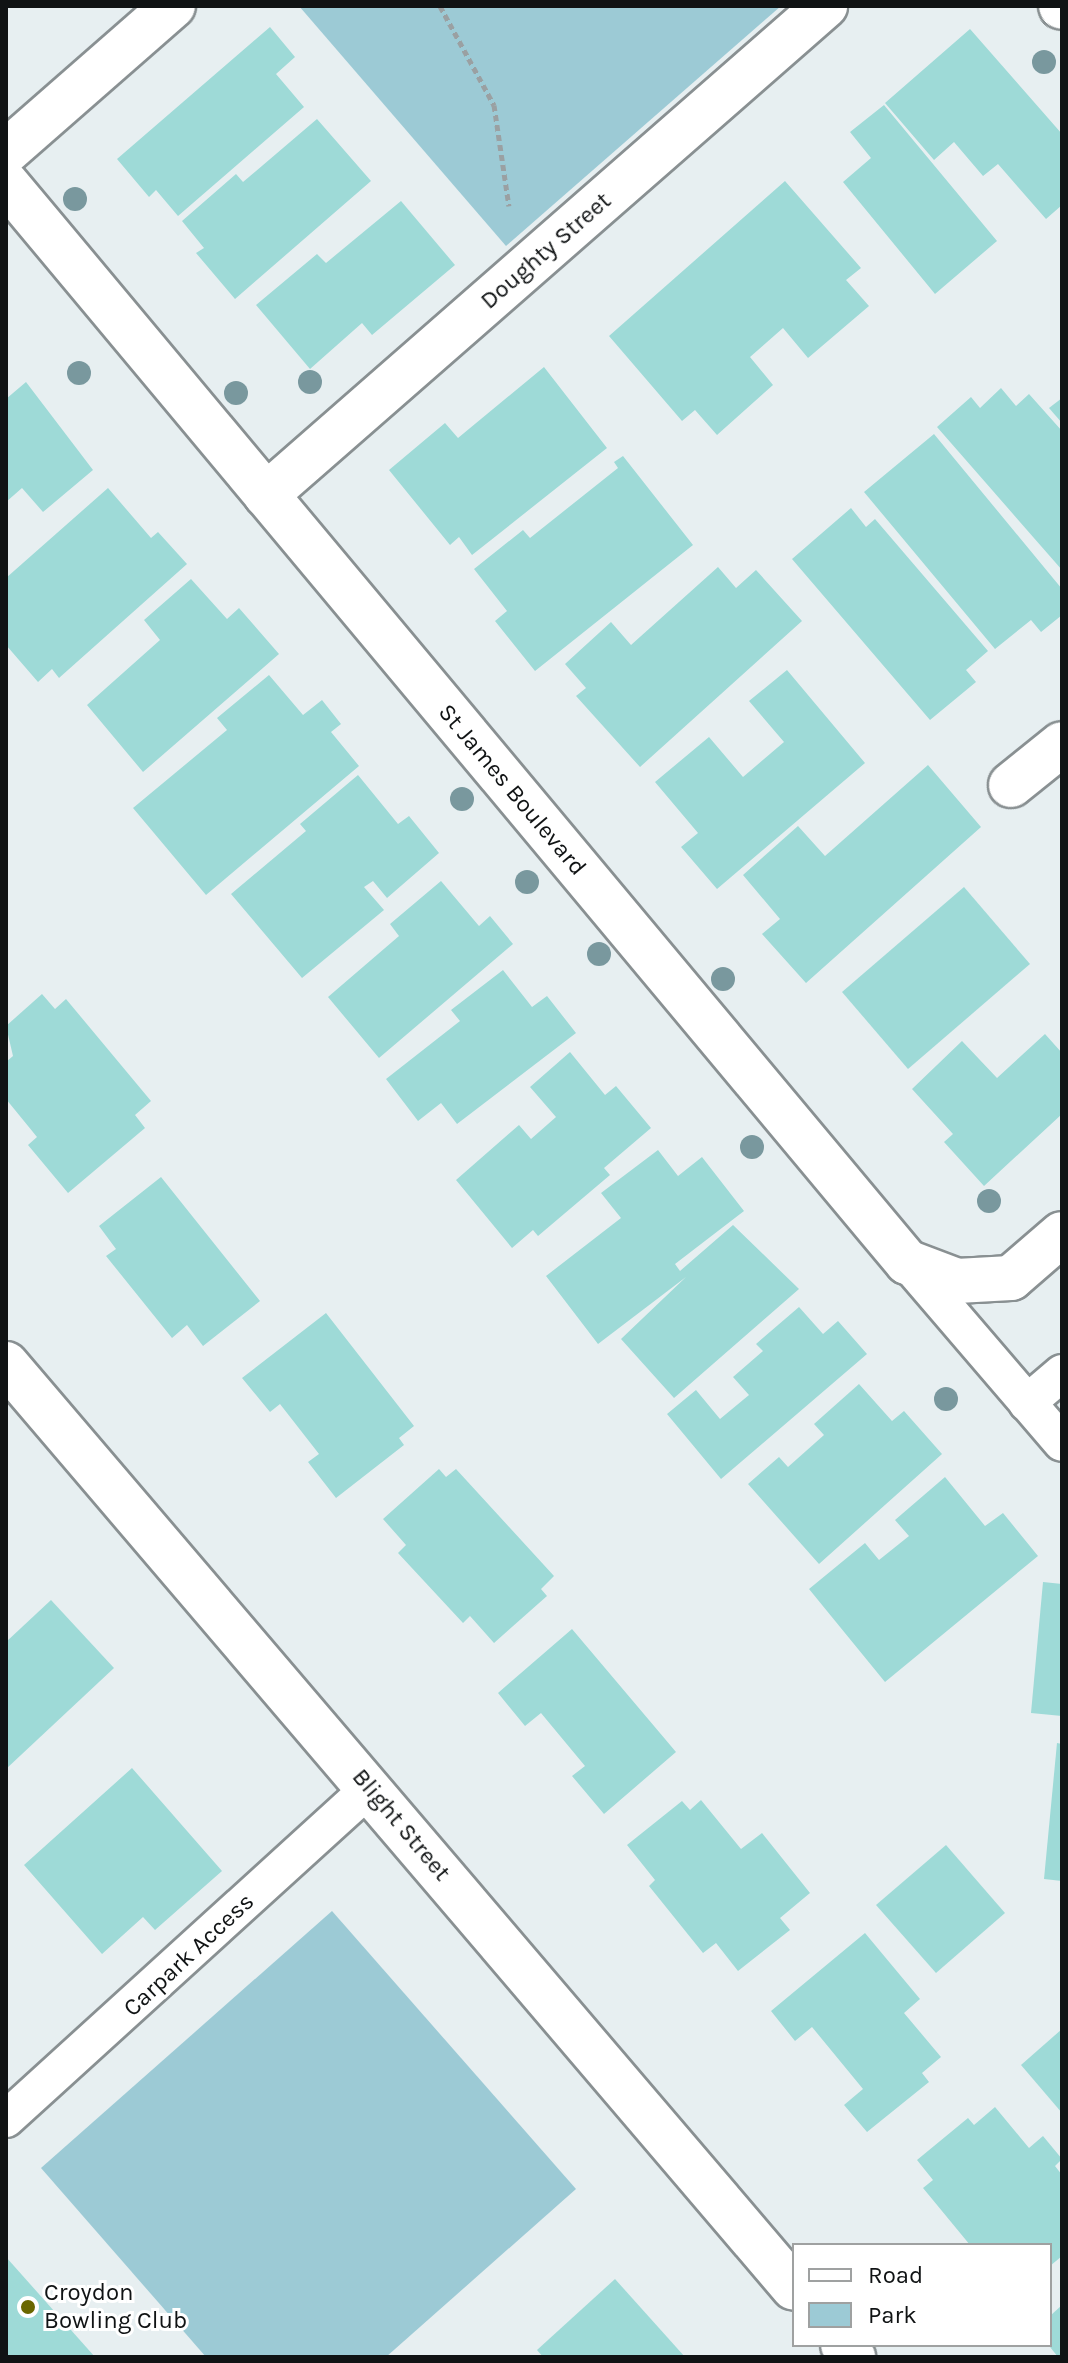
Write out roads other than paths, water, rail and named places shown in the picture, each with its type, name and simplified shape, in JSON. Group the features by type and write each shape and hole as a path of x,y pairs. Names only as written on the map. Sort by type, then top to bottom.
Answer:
{"street":[{"path":"6,152 173,6"},
{"name":"Doughty Street","path":"266,495 825,6"},
{"name":"St James Boulevard","path":"6,183 907,1262 957,1281 1011,1278 1062,1234"},
{"path":"1011,785 1062,744"},
{"name":"Blight Street","path":"6,1364 792,2286"}],"lane":[{"path":"907,1262 1062,1443"},
{"path":"1027,1403 1062,1373"},
{"name":"Carpark Access","path":"6,2119 370,1788"}],"place":[{"name":"Croydon Bowling Club","path":"28,2307"}]}
